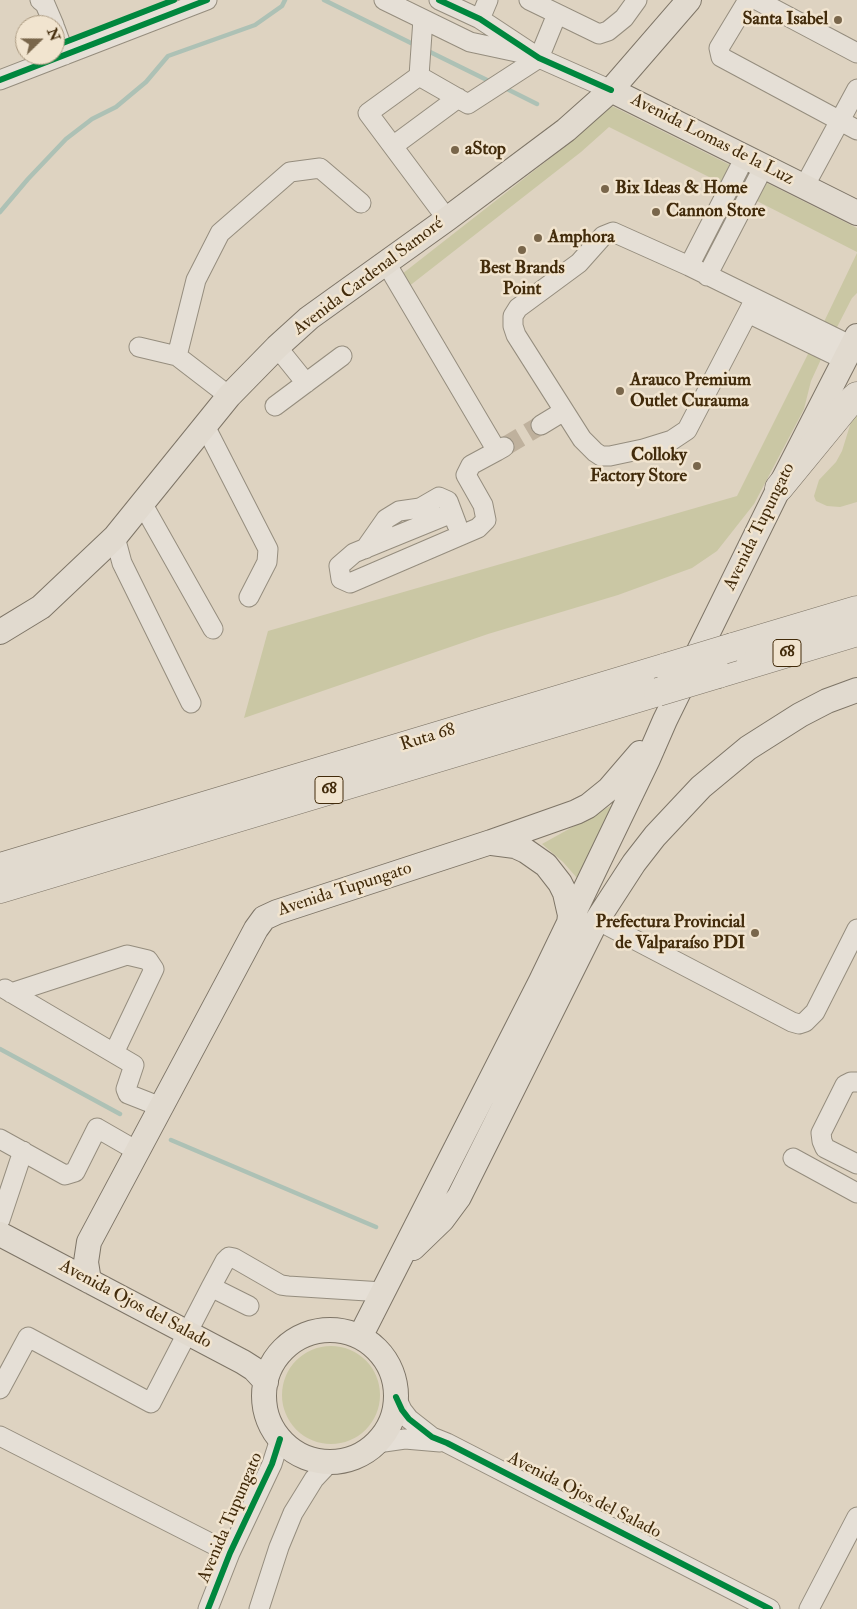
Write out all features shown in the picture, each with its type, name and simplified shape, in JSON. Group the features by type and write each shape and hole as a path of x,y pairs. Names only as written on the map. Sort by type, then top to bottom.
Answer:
{"highway":[{"path":"779,488 847,405 857,396"},
{"name":"Ruta 68","path":"0,889 663,679 732,647 857,610"},
{"name":"Ruta 68","path":"0,867 663,679 718,674 857,632"}],"main road":[{"name":"Avenida Cardenal Samoré","path":"0,632 41,607 115,537 204,426 277,347 309,318 447,219 566,130 611,90 689,0"},
{"name":"Avenida Lomas de la Luz","path":"611,90 857,213"},
{"name":"Avenida Tupungato","path":"360,1337 541,981 665,720 779,488 851,347"},
{"name":"Avenida Tupungato","path":"394,1270 414,1246 442,1220 459,1197 545,1028 597,920 634,863 666,824 701,787 730,762 774,731 827,701 857,690"},
{"name":"Avenida Tupungato","path":"89,1281 86,1262 89,1242 256,929 264,918 576,812 599,798 629,768 665,720"},
{"path":"491,842 509,845 526,851 546,865 565,893 570,915 569,924"},
{"name":"Avenida Ojos del Salado","path":"0,1234 254,1369 266,1382"},
{"name":"Avenida Ojos del Salado","path":"336,1330 360,1337 370,1344 386,1362 395,1385 396,1397 391,1422 377,1443 356,1457 330,1462 316,1461 302,1456 290,1449 280,1439 266,1412 266,1382 275,1360 287,1347 313,1332 336,1330"}],"street":[{"path":"40,0 45,4 50,15"},
{"path":"65,55 208,0"},
{"name":"Avenida Lomas de la Luz","path":"384,0 423,28 470,42 539,58"},
{"name":"Avenida Lomas de la Luz","path":"442,0 480,19 539,58 611,90"},
{"path":"480,19 488,0"},
{"path":"529,0 599,34 608,31 624,18 637,0"},
{"path":"748,0 719,48 721,56 857,130"},
{"path":"757,0 857,53"},
{"path":"393,146 463,101 485,94 539,58 557,14"},
{"path":"423,28 419,69 368,113 447,219"},
{"path":"0,80 39,65"},
{"path":"419,69 463,101"},
{"path":"804,186 857,89"},
{"path":"688,266 754,162"},
{"path":"707,276 754,162"},
{"path":"177,356 196,280 220,233 290,172 320,168 362,203"},
{"path":"752,306 692,424 687,430 672,440 621,454 601,456 582,438 516,335 513,326 513,316 518,308 579,263 604,236 613,232 707,276 752,306 851,347"},
{"path":"386,263 501,449 471,465 466,475 483,505 486,520 478,528 350,583 341,579 339,566 354,553 452,513 461,535"},
{"path":"139,347 177,356 230,396"},
{"path":"277,347 306,383"},
{"path":"275,406 342,356"},
{"path":"541,425 564,411"},
{"path":"204,426 268,549 267,562 249,597"},
{"path":"142,503 214,629"},
{"path":"115,537 122,563 190,703"},
{"path":"597,920 799,1024 805,1022 815,1012 857,930"},
{"path":"5,990 127,955 148,960 154,969 114,1053"},
{"path":"5,990 134,1065 126,1089 128,1094 161,1107"},
{"path":"857,1082 851,1082 845,1086 821,1133 825,1148 857,1164"},
{"path":"0,1138 65,1175 75,1172 97,1128 137,1151"},
{"path":"0,1220 23,1151"},
{"path":"793,1158 857,1193"},
{"path":"0,1390 28,1337 151,1403 211,1287 229,1257 281,1285 383,1292"},
{"path":"211,1287 249,1306"},
{"name":"Avenida Ojos del Salado","path":"396,1397 409,1419 432,1437 770,1609"},
{"path":"0,1436 230,1553"},
{"name":"Avenida Tupungato","path":"208,1609 230,1553 272,1464 280,1439"},
{"name":"Avenida Ojos del Salado","path":"377,1443 406,1439 446,1443"},
{"path":"260,1609 279,1547 293,1512 314,1479 330,1462"},
{"path":"809,1609 857,1516"}],"shaded area":[{"path":"609,106 730,165 723,184 609,127 581,152 408,287 402,274 572,141"},
{"path":"765,182 857,228 857,252 755,200"},
{"path":"857,253 857,293 852,298 835,331 822,326"},
{"path":"811,348 823,355 811,381 804,409 754,504 717,551 692,568 618,595 488,634 244,718 268,631 737,496"},
{"path":"857,412 857,502 840,507 827,506 816,501 814,496 819,480 836,462 842,451 851,422"},
{"path":"614,804 577,878 563,862 542,844"},
{"path":"331,1346 350,1350 365,1361 376,1376 380,1395 376,1414 365,1429 350,1440 331,1444 312,1440 297,1429 286,1414 282,1395 286,1376 297,1361 312,1350"}],"waterway":[{"path":"0,212 66,139 92,119 116,107 146,82 168,56 255,25 282,6 285,0"},
{"path":"324,0 417,46"},
{"path":"426,50 491,82"},
{"path":"503,87 537,104"},
{"path":"0,1049 120,1114"},
{"path":"171,1140 376,1227"}],"tunnel":[{"path":"504,447 541,425"}],"cycle path":[{"path":"65,42 174,0"},
{"path":"0,80 207,0"},
{"path":"439,0 480,19 539,58 611,90"},
{"path":"396,1397 409,1419 432,1437 770,1609"},
{"path":"208,1609 230,1553 272,1464 280,1439"}],"place":[{"name":"Santa Isabel","path":"838,20"},
{"name":"aStop","path":"455,150"},
{"name":"Bix Ideas & Home","path":"605,189"},
{"name":"Cannon Store","path":"656,212"},
{"name":"Amphora","path":"538,238"},
{"name":"Best Brands Point","path":"522,250"},
{"name":"Arauco Premium Outlet Curauma","path":"620,391"},
{"name":"Colloky Factory Store","path":"697,466"},
{"name":"Prefectura Provincial de Valparaíso PDI","path":"755,933"}]}
